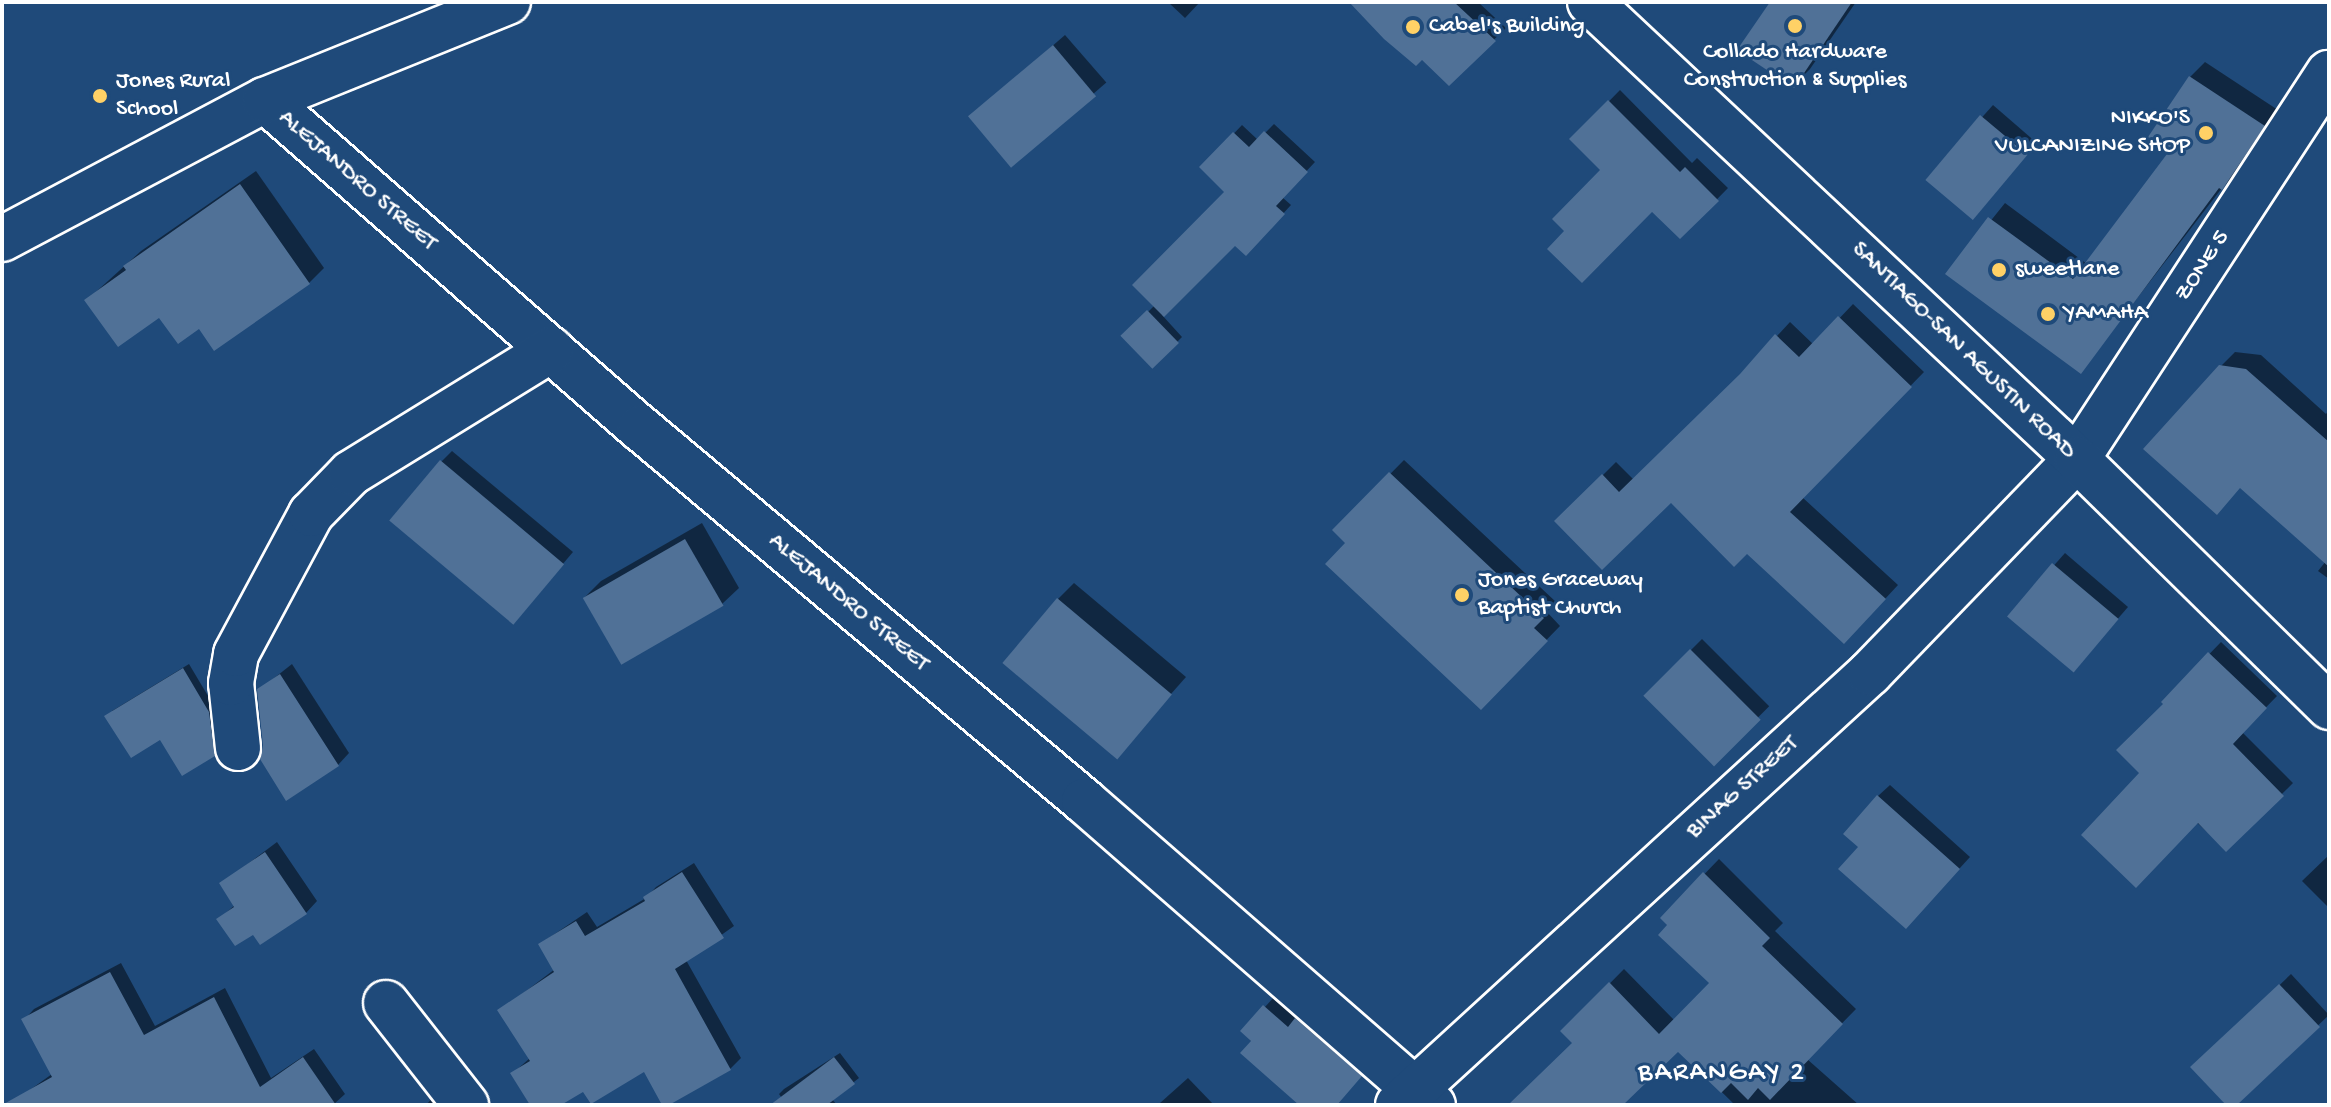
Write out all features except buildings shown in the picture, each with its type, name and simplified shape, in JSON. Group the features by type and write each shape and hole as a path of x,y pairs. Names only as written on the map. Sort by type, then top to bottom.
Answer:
{"street":[{"path":"2,239 265,100 508,2"},
{"name":"SANTIAGO-SAN AGUSTIN ROAD","path":"1590,2 2077,459 2329,707"},
{"name":"ZONE 5","path":"2077,459 2329,73"},
{"name":"ALEJANDRO STREET","path":"265,100 551,350 1084,801 1415,1099"},
{"path":"238,748 231,683 236,654 311,514 351,473 551,350"},
{"name":"BINAG STREET","path":"1415,1099 1870,673 2077,459"},
{"path":"386,1003 466,1105"}],"place":[{"name":"Collado Hardware Construction & Supplies","path":"1795,26"},
{"name":"Cabel's Building","path":"1413,27"},
{"name":"Jones Rural School","path":"100,96"},
{"name":"NIKKO'S VULCANIZING SHOP","path":"2206,133"},
{"name":"sweetlane","path":"1999,270"},
{"name":"YAMAHA","path":"2048,314"},
{"name":"Jones Graceway Baptist Church","path":"1462,595"}],"district":[{"name":"BARANGAY 2","path":"1722,1074"}]}
